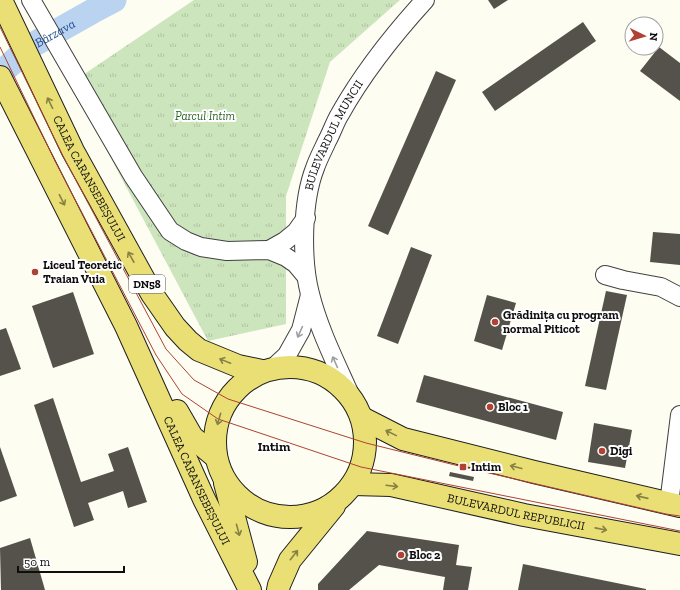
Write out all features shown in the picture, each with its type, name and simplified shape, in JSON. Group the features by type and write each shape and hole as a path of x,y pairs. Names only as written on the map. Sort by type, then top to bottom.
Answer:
{"main road":[{"name":"CALEA CARANSEBEȘULUI","path":"1,0 73,151 152,294 175,327 199,350 238,366 268,369"},
{"name":"CALEA CARANSEBEȘULUI","path":"0,77 126,326 204,499 250,590"},
{"name":"CALEA CARANSEBEȘULUI","path":"126,326 192,436 220,468 254,590"},
{"name":"DN58","path":"268,369 295,366 317,370 336,381 352,397 358,407 362,418 366,443 365,455 361,467 346,492 290,560 278,590"},
{"path":"268,369 249,378 238,387 228,398 218,419 214,438 220,468 237,496 256,509 277,516 299,517 320,511 346,492"},
{"path":"362,418 403,439 674,505"},
{"path":"204,499 220,468"},
{"name":"BULEVARDUL REPUBLICII","path":"346,492 392,485 524,515 680,544"}],"street":[{"name":"BULEVARDUL MUNCII","path":"352,397 322,333 306,276 304,248 308,192 314,168 340,114 364,76 400,27 425,0"},
{"path":"35,6 133,176 170,231 186,241 201,247 227,251 269,250 286,256 296,264 306,276"},
{"path":"269,250 285,241 296,232 306,218"},
{"path":"605,275 661,287 680,297"},
{"name":"BULEVARDUL MUNCII","path":"268,369 287,355 301,330 310,294"},
{"path":"674,505 680,415"}],"green space":[{"name":"Parcul Intim","path":"194,0 400,0 330,62 286,196 286,324 208,341 71,83"}],"building":[{"path":"488,0 508,0 494,9"},
{"path":"583,22 596,41 495,111 482,92"},
{"path":"664,51 680,63 680,101 640,71 652,56 664,56"},
{"path":"436,71 456,80 388,235 368,226"},
{"path":"653,232 680,234 680,265 650,262"},
{"path":"411,247 432,255 398,344 377,336"},
{"path":"606,291 627,295 606,390 585,386"},
{"path":"73,292 94,354 53,368 32,306"},
{"name":"Grădinița cu program normal Piticot","path":"487,295 516,303 502,350 474,341"},
{"path":"6,328 21,369 0,376 0,330"},
{"name":"Bloc 1","path":"424,375 563,412 556,440 416,402"},
{"path":"53,398 81,482 114,471 108,454 128,447 147,502 128,508 123,491 88,503 94,520 74,527 34,405"},
{"path":"594,423 632,430 625,468 588,462"},
{"path":"0,447 17,496 0,502"},
{"path":"450,472 474,477 473,481 449,476"},
{"name":"Bloc 2","path":"367,531 459,545 456,565 472,567 468,590 443,590 445,577 379,565 349,590 318,590 318,584"},
{"path":"30,538 45,590 1,590 0,548"},
{"path":"523,564 646,589 646,590 518,590"}],"waterway":[{"name":"Bârzava","path":"0,74 29,47 114,0"}],"tram line":[{"path":"0,27 63,156 166,349 194,380 228,399 366,443 463,467 680,516"},
{"path":"0,47 55,161 156,355 182,394 218,419 361,467 680,531"}],"place":[{"name":"Liceul Teoretic Traian Vuia","path":"35,272"},
{"name":"Grădinița cu program normal Piticot","path":"495,322"},
{"name":"Bloc 1","path":"490,407"},
{"name":"Digi","path":"602,451"},
{"name":"Intim","path":"463,467"},
{"name":"Bloc 2","path":"401,555"}],"district":[{"name":"Intim","path":"274,446"}]}
